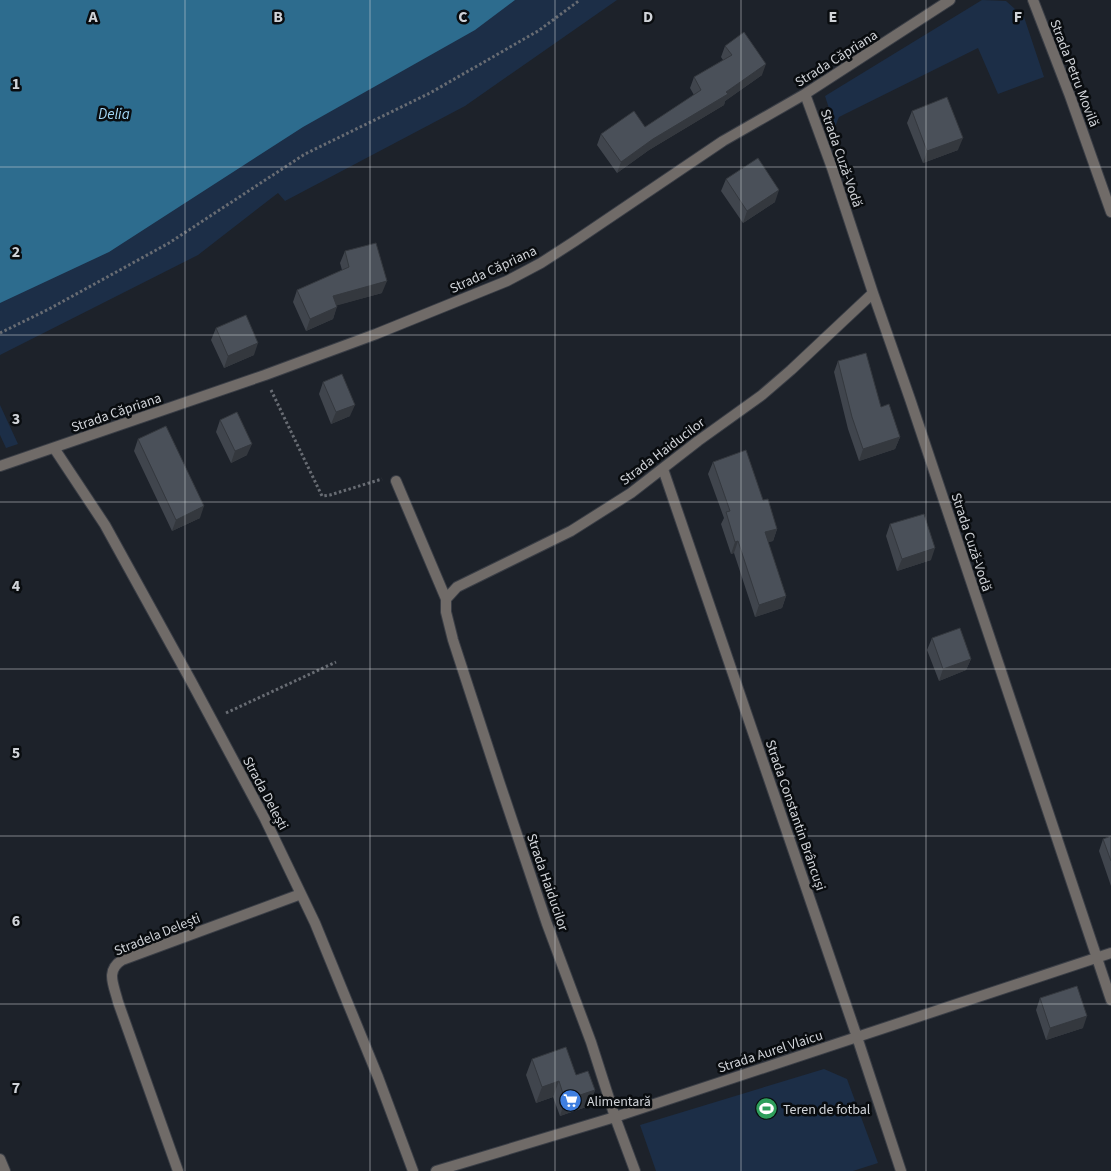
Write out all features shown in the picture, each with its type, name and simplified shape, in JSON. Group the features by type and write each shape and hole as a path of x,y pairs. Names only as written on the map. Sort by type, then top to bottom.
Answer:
{"street":[{"name":"Strada Căpriana","path":"0,466 265,375 376,334 507,281 541,263 575,241 722,141 804,94 950,0"},
{"name":"Strada Petru Movilă","path":"1033,0 1070,96 1111,212"},
{"name":"Strada Cuză-Vodă","path":"804,94 832,168 1111,1000"},
{"name":"Strada Haiducilor","path":"446,599 457,587 571,531 631,492 762,395 873,293"},
{"name":"Strada Delești","path":"54,448 104,525 265,819 327,953 414,1171"},
{"name":"Strada Constantin Brâncuşi","path":"663,469 901,1171"},
{"name":"Strada Haiducilor","path":"396,481 446,599 446,612 454,640 499,781 547,924 591,1042 635,1171"},
{"name":"Stradela Delești","path":"178,1171 118,1002 112,976 114,965 122,960 301,894"},
{"name":"Strada Aurel Vlaicu","path":"436,1171 615,1117 1111,953"},
{"path":"0,1159 5,1171"}],"path":[{"path":"0,332 49,309 169,243 305,154 430,93 530,36 580,0"},
{"path":"265,375 322,496 383,478 390,477 396,481"},
{"path":"212,720 336,662"}],"shaded area":[{"path":"450,0 617,0 465,106 285,201 278,193 198,255 0,355 0,257"},
{"path":"982,0 1006,1 1024,17 1044,77 998,94 978,48 839,117 835,127 825,96"},
{"path":"0,405 18,444 6,448 0,435"},
{"path":"824,1069 847,1079 878,1163 853,1171 656,1171 640,1125"}],"water":[{"name":"Delia","path":"0,0 515,0 475,30 303,127 109,252 0,303"}],"building":[{"path":"744,32 766,64 726,92 728,94 653,139 621,162 601,134 634,111 645,127 701,90 694,77 732,55 725,46"},
{"path":"947,97 963,138 927,151 912,111"},
{"path":"758,158 779,190 747,211 726,179"},
{"path":"376,243 387,281 333,296 337,307 310,319 297,290 349,267 345,251"},
{"path":"246,315 258,343 228,356 216,328"},
{"path":"866,353 881,407 889,404 900,437 863,449 852,417 838,361"},
{"path":"342,374 355,405 336,412 323,382"},
{"path":"237,412 252,444 235,451 220,420"},
{"path":"166,426 204,506 176,520 138,439"},
{"path":"746,450 763,500 768,499 777,529 765,532 786,596 759,605 738,541 735,542 726,512 730,511 713,462"},
{"path":"924,514 935,548 902,559 890,524"},
{"path":"960,628 971,659 943,669 932,638"},
{"path":"1111,836 1111,861 1103,839"},
{"path":"1077,986 1087,1016 1050,1028 1040,998"},
{"path":"566,1047 576,1075 588,1071 595,1090 565,1100 559,1081 542,1087 532,1059"}],"place":[{"name":"Alimentară","path":"571,1101"},
{"name":"Teren de fotbal","path":"767,1109"}]}
